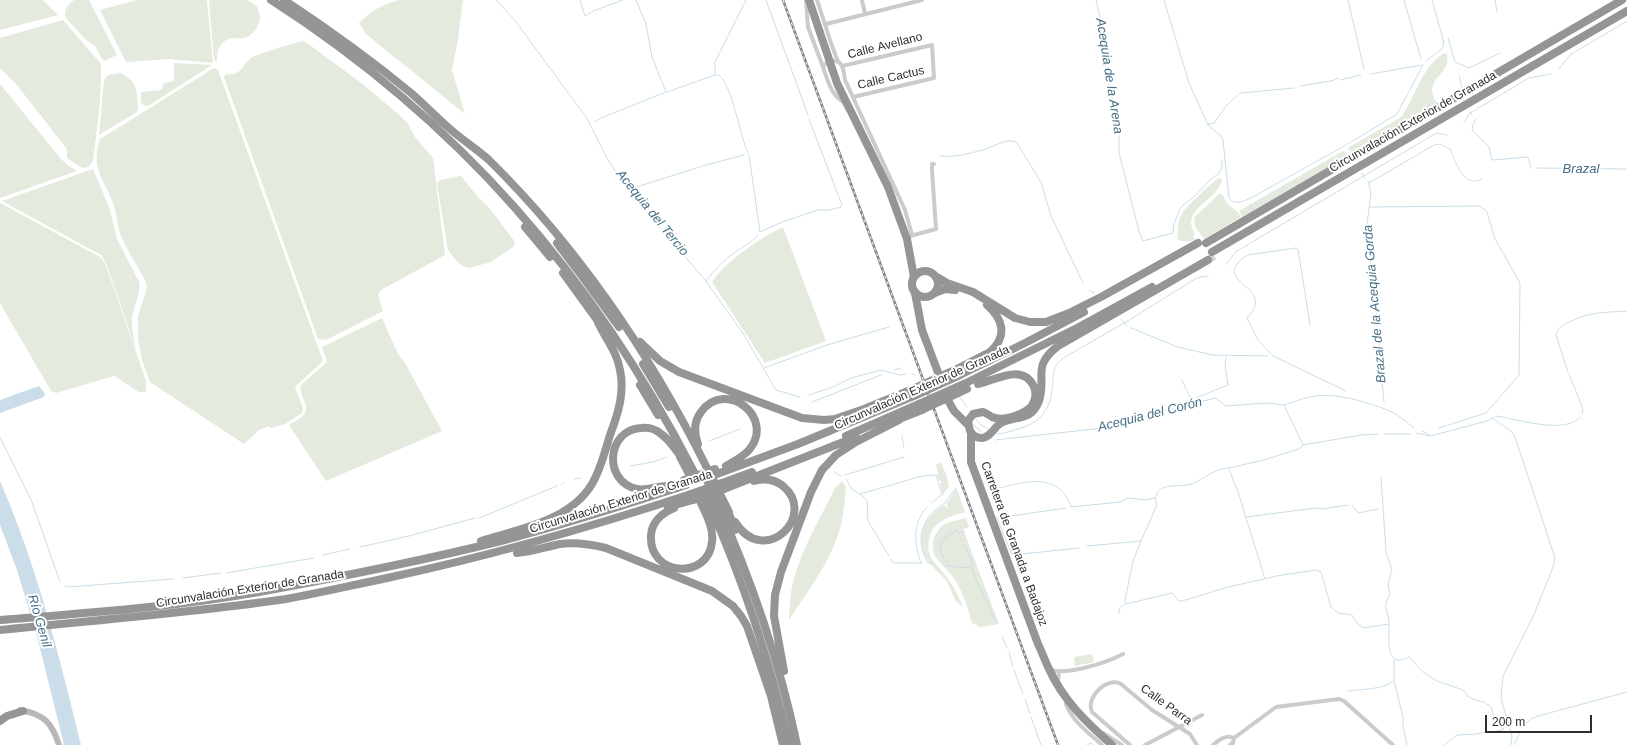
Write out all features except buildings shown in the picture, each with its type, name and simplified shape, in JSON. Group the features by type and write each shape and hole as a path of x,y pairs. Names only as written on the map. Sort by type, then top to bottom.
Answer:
{"highway":[{"path":"268,0 334,45 386,85 445,137 498,194 558,266 595,316 626,362 679,454"},
{"path":"271,0 338,46 397,92 448,137 514,206 577,282 618,340 656,400 704,484 736,546 761,613 781,681 797,745"},
{"path":"284,0 369,60 411,93 487,159 519,192 588,273 644,347 664,364 679,372 786,413 813,420 835,419 914,392"},
{"path":"809,0 826,64 838,81 910,237 910,256 914,277 912,285 928,348 939,375"},
{"name":"Circunvalación Exterior de Granada","path":"0,630 164,615 287,598 347,587 519,546 611,520 704,484 798,444 1049,331 1123,291 1239,221 1245,220 1622,0"},
{"name":"Circunvalación Exterior de Granada","path":"0,620 202,600 259,592 386,567 488,544 560,525 704,484 804,453 921,407 966,387 1079,327 1210,256 1627,11"},
{"path":"457,134 538,221 587,282 624,334 670,410 704,484 757,628 772,675 789,745"},
{"path":"978,359 1022,339 1202,243"},
{"path":"910,256 918,267 924,271 931,272 947,283 973,292 1006,314 1023,321 1046,322 1069,313"},
{"path":"978,384 1124,309 1210,256"},
{"path":"914,277 924,271"},
{"path":"935,276 938,286 935,293"},
{"path":"915,293 918,296 926,297 945,288 964,292 980,300 997,315 1001,326 1000,338 994,348 959,372"},
{"path":"920,318 922,305 926,297"},
{"path":"614,308 662,384 701,456"},
{"path":"523,528 552,517 573,505 589,488 601,464 618,410 622,390 622,380 616,354 595,316"},
{"path":"949,402 976,437 984,438 1005,422 1024,417 1033,411 1040,396 1041,373 1044,360 1052,350 1070,338"},
{"path":"954,410 962,414 983,412 991,416 1004,418 1027,411 1033,404 1035,394 1035,389 1029,380 1014,374 966,387"},
{"path":"726,466 795,440 888,402 893,398"},
{"path":"704,484 701,456 695,434 696,421 703,410 712,403 723,399 736,401 748,408 755,419 757,433 753,445 745,455 726,466 704,484 681,504 662,515 654,526 652,532 652,547 655,554 665,564 672,568 687,569 694,567 708,554 712,543 712,535 704,511 704,484"},
{"path":"784,671 784,662 774,616 775,595 781,572 811,492 822,470 836,455 856,442 921,407"},
{"path":"969,429 970,418 973,414"},
{"path":"991,416 994,423 993,430"},
{"path":"741,483 899,420"},
{"path":"679,454 661,433 649,428 636,428 630,430 620,438 614,448 614,468 616,474 625,484 637,489 668,486 704,484 741,483 767,479 779,483 790,494 794,506 794,513 787,530 777,538 764,541 756,540 744,534 728,508 704,484 679,454"},
{"name":"Carretera de Granada a Badajoz","path":"969,429 971,462 1040,652 1054,686 1088,724 1112,745"},
{"name":"Carretera de Granada a Badajoz","path":"970,452 977,443 984,438"},
{"path":"386,567 523,528 582,513 668,486"},
{"path":"347,587 356,587 414,577 517,553 681,504"},
{"path":"728,508 755,579 784,671 802,745"},
{"path":"704,511 709,517 745,607 760,654 783,745"},
{"path":"517,553 571,543 594,544 712,591 724,598 741,616 752,638 771,696"},
{"name":"Carretera de Granada a Badajoz","path":"1038,644 1054,672 1067,701 1077,717 1108,745"},
{"path":"0,722 7,716 23,711"},
{"path":"0,716 8,712"}],"street":[{"path":"806,0 808,27 826,64 838,62"},
{"path":"817,0 838,62 842,66 843,73 838,81 853,98 902,203 912,229 910,237"},
{"path":"862,0 865,14"},
{"path":"826,24 921,0"},
{"name":"Calle Avellano","path":"842,66 932,45 934,78"},
{"name":"Calle Cactus","path":"853,98 934,78"},
{"path":"910,237 936,228 932,170 932,164 934,164"},
{"path":"1054,672 1101,664 1123,654"},
{"name":"Calle Parra","path":"1130,745 1092,712 1090,702 1100,689 1115,681 1121,684 1152,710 1190,734 1197,745"},
{"path":"1230,745 1233,743 1234,738 1276,707 1340,699 1393,745"},
{"path":"1067,701 1117,745"},
{"path":"1067,701 1068,710 1075,719 1102,745"},
{"path":"8,712 23,711 36,714 46,721 53,729 59,745"},
{"path":"1145,745 1181,728 1184,724 1202,715"},
{"path":"1103,733 1122,745"},
{"path":"1213,745 1229,736 1234,738"}],"shaded area":[{"path":"0,0 43,0 58,15 0,30"},
{"path":"74,0 89,0 117,55 104,61 95,46 87,41 66,18 66,10"},
{"path":"137,0 207,0 213,63 169,59 126,62 100,10"},
{"path":"209,0 247,0 257,6 260,17 257,27 248,37 229,39 222,44 218,50 217,62 214,60"},
{"path":"399,0 463,0 452,70 465,114 366,34 359,23 378,8"},
{"path":"63,20 101,64 98,125 93,161 90,165 84,168 67,158 67,149 16,84 0,68 0,38"},
{"path":"302,41 307,43 364,85 407,122 415,137 433,158 445,255 381,290 378,295 383,311 326,340 318,339 224,77 226,74 235,73 241,70 251,58 255,56"},
{"path":"1444,53 1447,54 1445,68 1432,88 1433,95 1437,103 1352,152 1349,147 1400,118 1411,101 1423,75 1435,60"},
{"path":"174,63 212,65 148,106 143,105 141,102 141,92 161,90 164,83 174,81"},
{"path":"214,68 218,70 323,361 295,387 303,408 302,413 285,424 271,428 269,426 259,430 244,444 150,382 142,360 138,339 138,316 147,288 146,282 121,236 114,207 97,165 97,149 100,139"},
{"path":"120,73 126,76 133,83 137,92 137,112 99,135 104,80 108,75"},
{"path":"0,84 61,159 77,171 0,198"},
{"path":"1343,151 1347,156 1242,217 1239,211"},
{"path":"93,169 109,207 117,239 139,282 138,298 133,313 132,322 136,350 106,263 101,255 2,201"},
{"path":"461,176 491,210 515,242 513,247 491,262 469,268 457,262 448,250 437,183 440,180"},
{"path":"1219,178 1222,180 1218,188 1213,195 1200,206 1192,218 1192,225 1195,234 1193,235 1195,240 1181,241 1177,239 1179,221 1183,212 1205,189"},
{"path":"1219,194 1222,194 1227,203 1241,217 1204,239 1196,229 1194,224 1195,217"},
{"path":"0,203 100,257 105,263 146,381 146,392 139,392 114,376 56,393 51,391 0,303"},
{"path":"783,227 826,341 765,363 712,282 726,266 744,251 764,237"},
{"path":"382,318 398,354 405,363 442,431 326,481 289,425 302,417 306,410 301,392 301,385 327,362 322,347"},
{"path":"941,463 949,486 943,495 940,483 942,482 939,481 936,464"},
{"path":"842,481 846,487 842,520 838,534 820,573 789,620 791,593 803,552 835,488"},
{"path":"957,489 965,512 947,518 937,524 931,534 928,549 931,558 950,583 963,607 954,598 945,579 928,561 922,545 923,529 931,515 937,509 945,505 946,508 948,507 946,502"},
{"path":"966,518 969,527 963,529 999,624 980,627 972,623 964,597 957,583 937,559 933,550 935,535 941,527 947,523"},
{"path":"1092,654 1094,662 1075,666 1074,657"}],"water":[{"path":"39,386 45,394 44,397 0,413 0,400"},
{"name":"Río Genil","path":"0,481 36,578 81,745 64,745 36,632 17,570 0,525"}],"waterway":[{"name":"Acequia del Tercio","path":"496,0 513,18 586,117 607,158 618,175 646,211 706,281 744,335 776,390 800,397"},
{"path":"580,0 585,16 593,11 623,0"},
{"path":"594,122 666,92 652,57 646,24 636,0"},
{"path":"667,92 715,75 715,62 746,0"},
{"path":"766,0 808,115"},
{"name":"Acequia de la Arena","path":"1096,0 1107,49 1105,68 1119,126 1119,153 1139,231 1143,241 1173,233 1174,224 1180,209 1219,173 1222,168 1222,160"},
{"name":"Acequia de la Arena","path":"1164,0 1189,83 1208,125 1221,136 1223,140 1229,198 1233,202 1249,199 1346,145"},
{"path":"1348,0 1364,69"},
{"path":"1404,0 1421,59"},
{"path":"1426,61 1442,49 1444,43 1432,0"},
{"path":"1495,0 1497,12"},
{"path":"1559,69 1570,55 1627,21"},
{"path":"1448,38 1455,62 1469,68 1500,53"},
{"path":"827,65 829,72"},
{"path":"1371,74 1422,65"},
{"path":"1348,144 1397,114 1423,65"},
{"path":"1464,123 1469,114 1529,78 1551,74"},
{"path":"715,75 719,75 728,89 748,153"},
{"path":"1340,80 1361,75"},
{"path":"1459,76 1462,87"},
{"path":"1300,86 1331,81 1339,78"},
{"path":"834,86 838,95"},
{"path":"1208,124 1214,123 1226,106 1240,93 1294,88"},
{"path":"842,104 847,112"},
{"path":"1469,111 1472,115"},
{"path":"749,155 760,232 782,222 818,210 829,210 841,207 842,205 809,119"},
{"name":"Brazal","path":"1476,119 1472,130 1489,147 1492,160 1528,157 1531,168"},
{"path":"1226,264 1237,251 1433,135 1437,133 1447,135"},
{"path":"940,156 962,155 983,150 1008,141 1016,142 1041,182 1051,216 1083,283"},
{"path":"1369,183 1434,145 1440,144 1450,149 1461,173 1465,177 1475,181 1482,179"},
{"path":"630,189 706,165 744,155"},
{"name":"Brazal","path":"1536,168 1627,169"},
{"path":"1362,173 1365,179"},
{"name":"Brazal de la Acequia Gorda","path":"1368,181 1371,193 1366,232 1374,285 1384,402"},
{"path":"1250,205 1253,210"},
{"path":"1370,207 1480,206 1487,212 1495,239 1520,283 1519,375 1486,413 1439,428"},
{"path":"706,281 727,258 758,235"},
{"path":"1310,325 1298,249 1296,248 1248,255 1239,262 1235,269 1235,274 1255,298 1254,308 1247,318 1258,340 1273,356 1346,391"},
{"path":"910,276 908,288 912,296"},
{"path":"997,434 1025,427 1042,416 1051,398 1055,368 1057,364 1065,357 1126,322 1195,279 1208,276"},
{"path":"1089,290 1094,293"},
{"path":"1568,372 1556,335 1558,330 1577,318 1591,314 1627,311"},
{"path":"1121,319 1127,326"},
{"path":"764,368 827,345 889,327"},
{"path":"1131,328 1178,347 1212,355 1268,356"},
{"path":"1182,380 1191,400 1228,385 1225,365 1226,357"},
{"path":"894,370 901,368"},
{"name":"Acequia del Corón","path":"809,395 833,387 851,378 881,370 900,375 906,374"},
{"path":"1569,374 1583,409 1582,414"},
{"path":"812,402 881,375"},
{"path":"959,396 967,407"},
{"path":"1284,405 1315,396 1335,396 1365,402 1385,409"},
{"name":"Acequia del Corón","path":"995,440 1112,427 1215,398 1226,406 1267,403 1284,405 1303,445"},
{"name":"Brazal de la Acequia Gorda","path":"1385,409 1396,414 1414,428"},
{"path":"1416,433 1430,436 1487,421 1497,416 1553,425 1564,425 1573,422 1580,417"},
{"path":"975,418 981,425 988,429"},
{"path":"1444,745 1457,735 1503,730 1507,720 1501,698 1503,676 1533,617 1553,567 1555,558 1515,437 1512,432 1492,418"},
{"name":"Acequia del Corón","path":"974,425 981,432"},
{"path":"709,441 740,429"},
{"name":"Brazal de la Acequia Gorda","path":"1422,431 1430,435"},
{"path":"988,488 990,490 1025,482 1048,483 1057,487 1065,495 1071,507 1120,502 1128,498 1146,500 1155,498 1157,493 1166,487 1191,484 1219,470 1264,460 1299,449 1303,445 1361,435 1378,434"},
{"path":"1384,434 1411,434"},
{"path":"902,436 904,448"},
{"path":"0,437 32,502 60,582"},
{"path":"630,466 653,462 667,457"},
{"path":"845,475 904,457"},
{"path":"1229,469 1238,492 1265,579 1316,570 1321,572 1331,607 1338,613 1352,615 1356,622 1363,628 1389,624"},
{"path":"834,472 841,476"},
{"path":"860,494 922,476 936,475 942,494 932,503"},
{"path":"1381,477 1386,552 1392,570 1388,585 1390,594 1386,602 1389,621 1389,642 1392,655 1395,659 1401,660 1409,657 1423,672 1437,681 1463,690 1469,697 1484,702 1491,707 1496,723 1502,729"},
{"path":"574,479 581,478"},
{"path":"846,479 852,489 864,497 867,501 868,521 889,556"},
{"path":"479,518 557,486"},
{"path":"945,502 956,488"},
{"path":"1087,546 1141,541 1157,505 1155,498"},
{"path":"933,564 928,563 924,554 921,537 926,521 937,508 945,503"},
{"path":"1246,517 1348,505"},
{"path":"1352,505 1358,513 1378,509"},
{"path":"921,563 917,548 916,534 919,520 927,507"},
{"path":"1066,508 997,518 1012,555 1079,548"},
{"path":"360,547 409,536 475,518"},
{"path":"956,529 959,534 965,531"},
{"path":"949,566 942,555 941,545 945,537 957,530"},
{"path":"1126,603 1125,600 1133,561 1141,541"},
{"path":"964,545 972,560 972,568 978,584 996,622"},
{"path":"323,555 350,549"},
{"path":"226,573 314,558"},
{"path":"891,559 893,563 922,563"},
{"path":"947,566 971,568"},
{"path":"183,578 221,573"},
{"path":"65,586 173,579"},
{"path":"1119,614 1120,608 1126,604 1172,593 1179,601 1182,601 1228,587 1264,579"},
{"path":"1002,636 1007,648"},
{"path":"1009,652 1013,667"},
{"path":"1394,660 1394,680"},
{"path":"1014,670 1023,694"},
{"path":"1348,691 1378,688 1394,681 1403,717 1403,726 1407,745"},
{"path":"1522,727 1531,719 1538,716 1627,692"},
{"path":"1025,699 1030,713"},
{"path":"1031,717 1041,745"},
{"path":"1508,722 1512,736 1511,745"},
{"path":"1514,745 1520,733"},
{"path":"1087,745 1091,743 1093,745"}],"tunnel":[{"path":"1208,260 1214,256"},
{"path":"694,472 700,483"},
{"path":"689,474 693,485"}],"railway":[{"path":"783,0 1058,745"}]}
